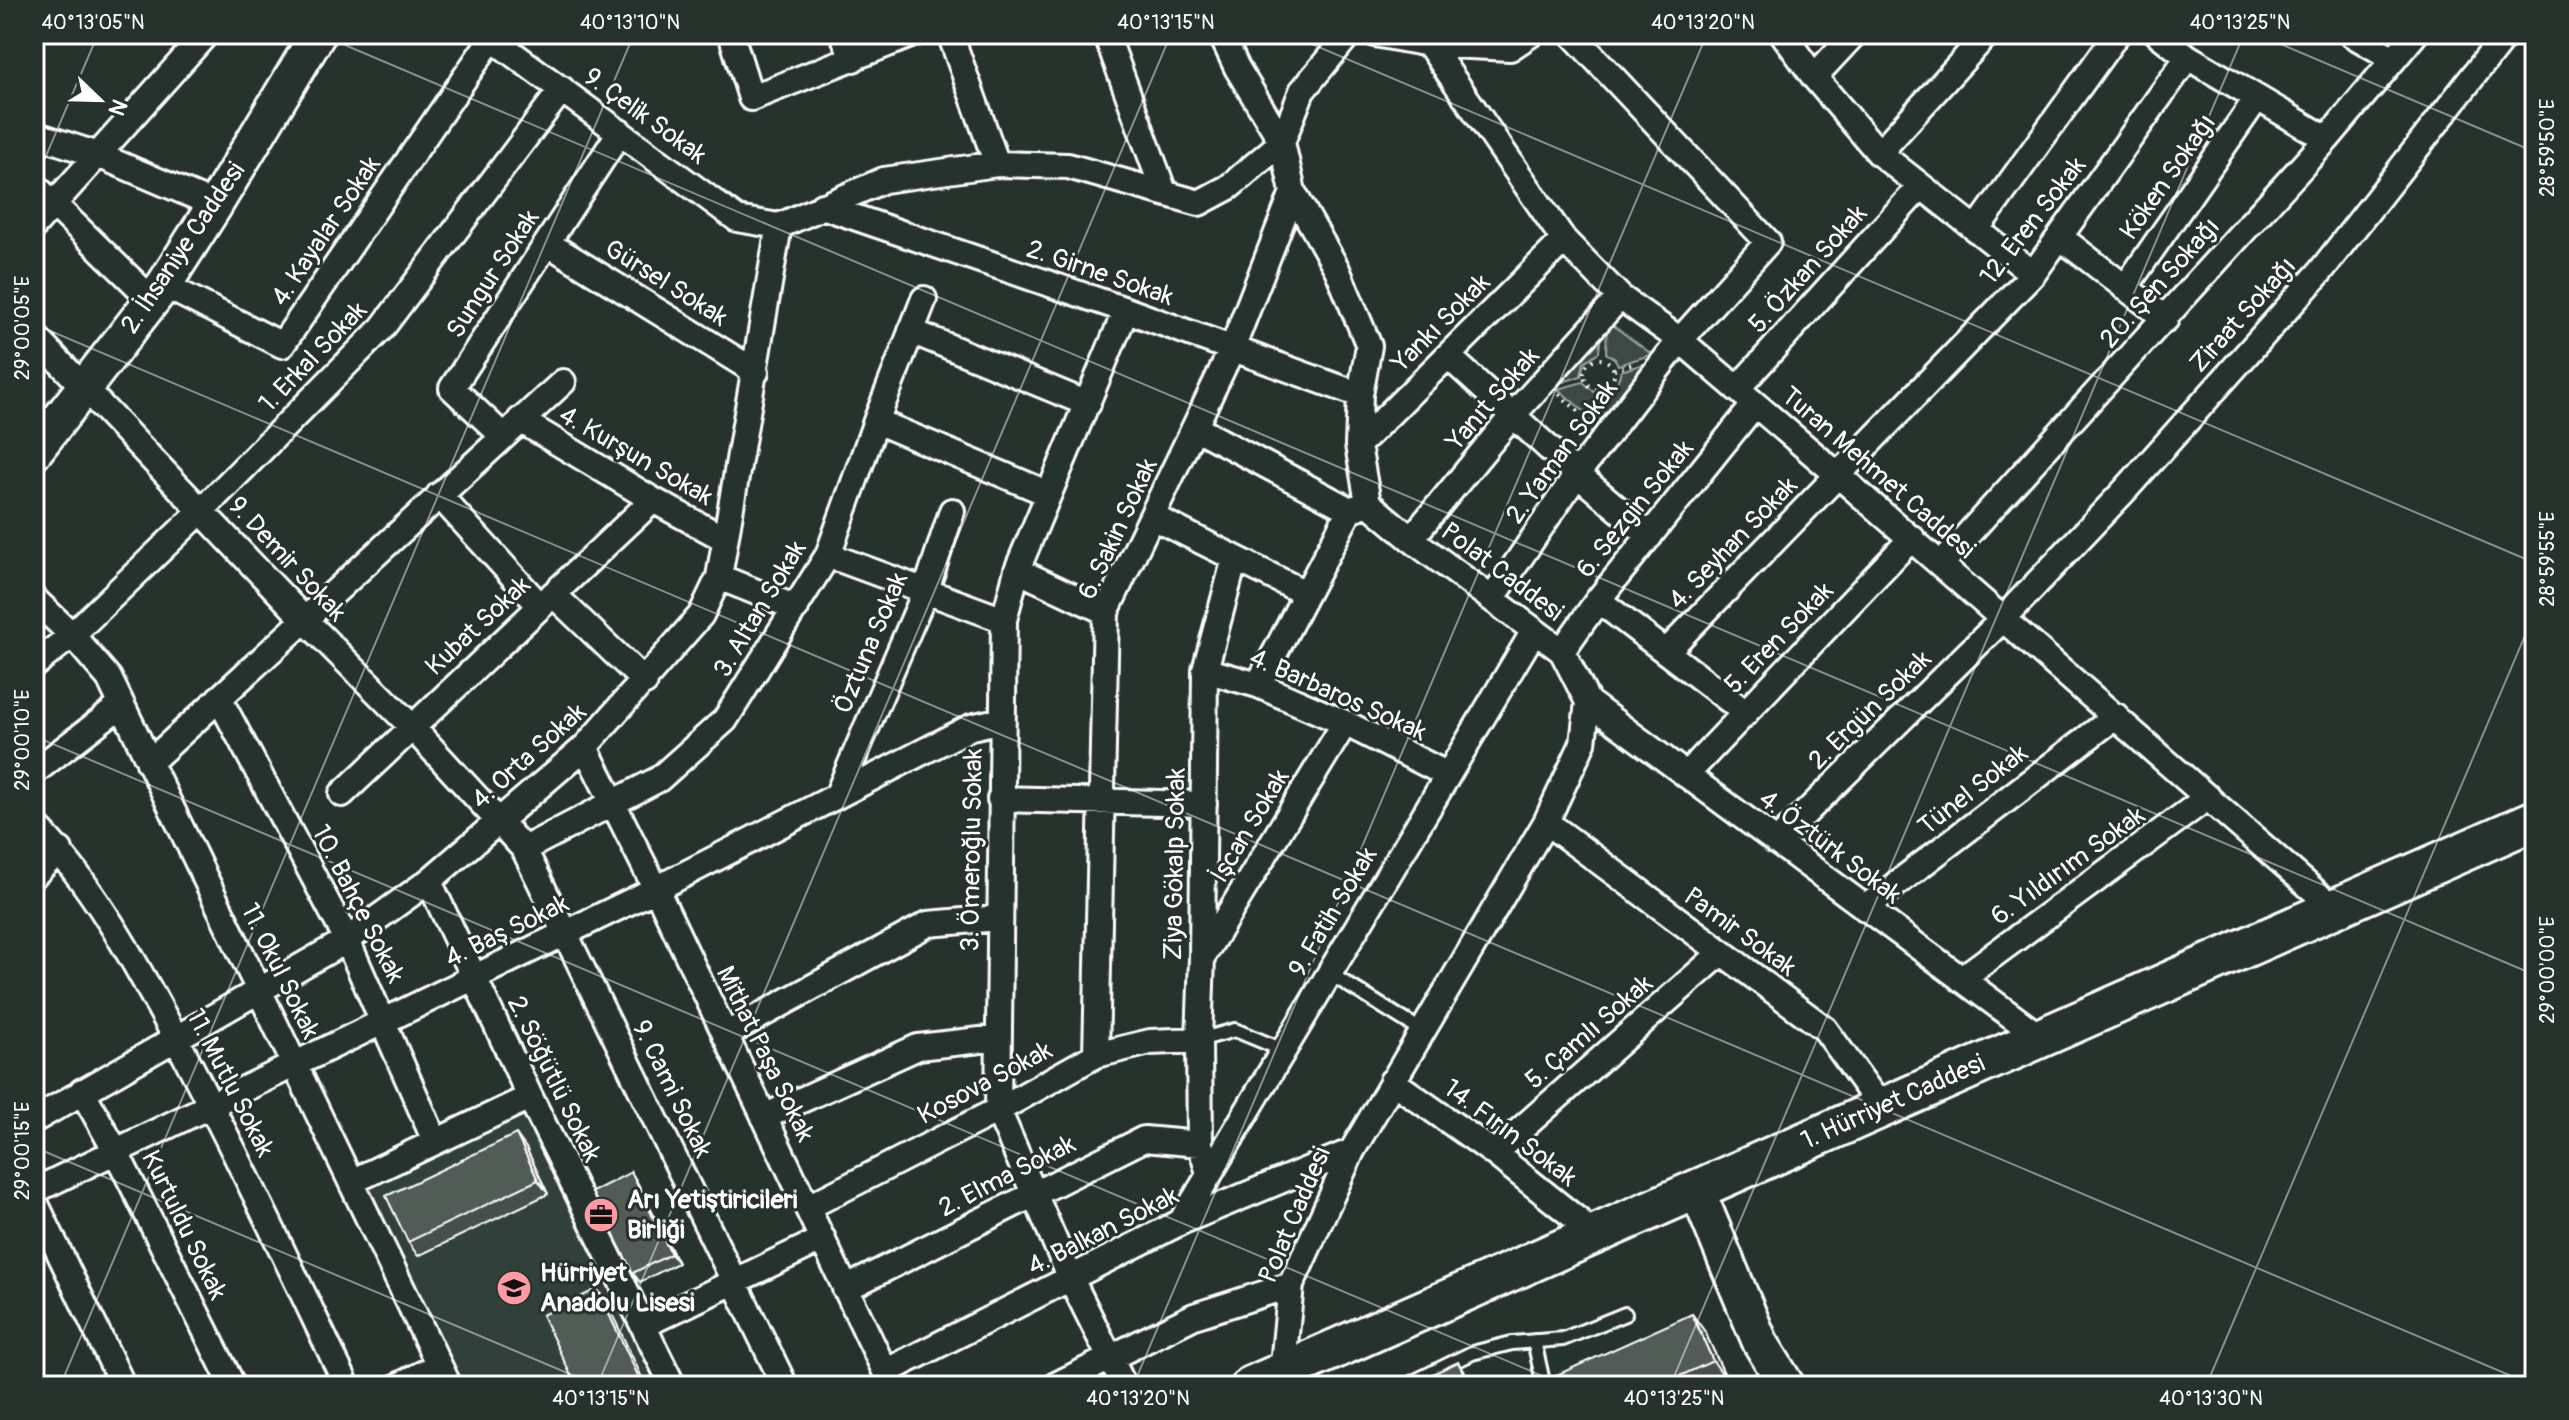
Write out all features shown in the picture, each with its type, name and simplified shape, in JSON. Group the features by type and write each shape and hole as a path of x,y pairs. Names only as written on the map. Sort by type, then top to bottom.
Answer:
{"main road":[{"name":"1. Hürriyet Caddesi","path":"1266,1380 2535,820"}],"street":[{"path":"34,226 206,34"},
{"name":"2. İhsaniye Caddesi","path":"34,452 158,293 318,34"},
{"path":"731,34 751,98 913,34"},
{"path":"843,34 853,59"},
{"path":"950,34 997,164"},
{"path":"1106,34 1164,192"},
{"path":"1221,34 1237,68 1282,142 1293,192 1337,269 1369,346 1360,395 1359,506 1305,593 1258,685"},
{"path":"779,226 884,180 997,164 1068,166 1199,203 1229,187 1282,142 1302,91 1349,34"},
{"path":"1375,34 1429,44 1510,48 1531,34"},
{"name":"2. Yaman Sokak","path":"1492,599 1577,474 1680,340 1768,242 1572,34"},
{"path":"1783,34 1814,77 1879,153 2033,274"},
{"path":"1814,77 1854,34"},
{"path":"1879,153 1987,34"},
{"path":"2158,34 2188,57 2327,139"},
{"path":"2351,34 2394,59"},
{"name":"20. Şen Sokağı","path":"1941,564 2327,139 2415,34"},
{"name":"Ziraat Sokağı","path":"2004,618 2126,489 2320,272 2506,34"},
{"name":"9. Çelik Sokak","path":"489,36 737,219 779,226"},
{"name":"4. Kayalar Sokak","path":"158,293 282,345 489,36"},
{"path":"1976,230 2108,37"},
{"name":"Turan Mehmet Caddesi","path":"1429,44 1564,240 1620,297 1680,340 1912,538 2334,908"},
{"name":"12. Eren Sokak","path":"1838,475 2033,274 2188,57"},
{"name":"1. Erkal Sokak","path":"34,665 72,635 202,510 382,328 562,89"},
{"name":"Köken Sokağı","path":"2125,288 2257,98"},
{"name":"Sungur Sokak","path":"512,428 452,388 620,132"},
{"path":"34,134 98,155 215,205"},
{"path":"34,185 158,293"},
{"name":"5. Özkan Sokak","path":"1746,396 1920,187"},
{"name":"6. Sakin Sokak","path":"1096,1055 1106,612 1232,349 1293,192"},
{"name":"2. Girne Sokak","path":"822,206 1126,310 1360,395"},
{"name":"4. Orta Sokak","path":"34,1120 347,940 429,881 585,747 701,615 719,577 779,226"},
{"path":"2060,237 2166,319"},
{"name":"Yankı Sokak","path":"1358,445 1564,240"},
{"name":"Gürsel Sokak","path":"547,243 756,372"},
{"name":"Yanıt Sokak","path":"1411,539 1513,415 1620,297"},
{"name":"3. Altan Sokak","path":"524,849 659,779 725,720 828,555 924,299"},
{"name":"3. Ömeroğlu Sokak","path":"1124,1386 1071,1279 998,1110 998,1038 1004,620 1017,570 1126,310"},
{"path":"911,331 1088,404"},
{"name":"9. Demir Sokak","path":"34,335 500,821"},
{"path":"1448,356 1650,536"},
{"path":"149,763 563,382"},
{"name":"6. Sezgin Sokak","path":"1562,651 1598,600 1650,536 1746,396"},
{"path":"876,421 1049,494"},
{"name":"4. Kurşun Sokak","path":"512,428 725,539"},
{"name":"Polat Caddesi","path":"1196,428 1359,506 1411,539 1562,651 1588,702 1583,743 1546,822 1352,1151 1291,1285 1266,1380"},
{"name":"4. Seyhan Sokak","path":"1667,651 1838,475"},
{"path":"439,495 546,600 645,682"},
{"name":"Kubat Sokak","path":"342,794 653,500"},
{"name":"Öztuna Sokak","path":"837,796 926,590 952,511"},
{"path":"1153,517 1305,593"},
{"name":"5. Eren Sokak","path":"1686,775 1912,538"},
{"path":"828,555 1004,620"},
{"name":"Ziya Gökalp Sokak","path":"1209,1173 1200,1144 1199,1040 1205,670 1235,558"},
{"path":"1017,570 1106,612"},
{"path":"719,577 796,608"},
{"name":"11. Okul Sokak","path":"34,599 72,635 109,678 444,1376"},
{"path":"1598,600 1746,713"},
{"name":"2. Ergün Sokak","path":"1776,842 2004,618"},
{"name":"9. Fatih Sokak","path":"1181,1222 1534,631"},
{"name":"4. Barbaros Sokak","path":"1205,670 1258,685 1345,723 1448,775"},
{"name":"10. Bahçe Sokak","path":"219,698 347,940 435,1141"},
{"name":"4. Öztürk Sokak","path":"1588,702 2040,1037"},
{"path":"34,772 121,705"},
{"name":"Tünel Sokak","path":"1865,908 2116,716"},
{"name":"4. Baş Sokak","path":"34,1191 656,889 971,727 1002,720"},
{"name":"İşcan Sokak","path":"1202,958 1345,723"},
{"name":"Mithat Paşa Sokak","path":"585,747 656,889 888,1379"},
{"name":"6. Yıldırım Sokak","path":"1961,979 2208,797"},
{"path":"1000,799 1204,804"},
{"name":"9. Cami Sokak","path":"500,821 524,849 785,1386"},
{"name":"Pamir Sokak","path":"1546,822 1825,1029 1881,1107"},
{"name":"11. Mutlu Sokak","path":"34,824 60,850 134,962 211,1103 347,1386"},
{"path":"34,875 60,850"},
{"name":"2. Söğütlü Sokak","path":"429,881 530,1097 673,1386"},
{"path":"725,1035 928,924 999,918"},
{"name":"5. Çamlı Sokak","path":"1494,1153 1721,953"},
{"path":"764,1117 918,1047 998,1038"},
{"name":"Kosova Sokak","path":"808,1207 998,1110 1096,1055 1150,1042 1199,1040"},
{"name":"14. Fırın Sokak","path":"1392,1081 1494,1153 1579,1221 1590,1235"},
{"name":"Kurtuldu Sokak","path":"82,1091 115,1150 233,1386"},
{"path":"351,1182 530,1097"},
{"name":"2. Elma Sokak","path":"845,1289 1144,1139 1200,1144"},
{"name":"4. Balkan Sokak","path":"888,1379 1181,1222 1352,1151"},
{"path":"1696,1188 1760,1342 1787,1386"},
{"path":"34,1200 123,1386"},
{"path":"644,1325 823,1239"},
{"path":"1054,1386 1194,1316 1291,1285"},
{"path":"398,1386 444,1376"}],"lane":[{"path":"1329,973 1422,1031"},
{"path":"1199,1040 1235,1030 1283,1050"},
{"path":"1405,1386 1472,1353 1512,1343 1563,1339 1625,1314"},
{"path":"1534,1341 1544,1386"}],"path":[{"path":"1597,359 1608,362 1614,372 1611,383 1601,389 1590,386 1584,376 1587,365 1597,359"},
{"path":"1545,382 1607,436"}],"shaded area":[{"path":"1607,321 1650,355 1618,365 1606,353"},
{"path":"1602,323 1599,352 1584,362 1581,376 1554,385"},
{"path":"1649,362 1600,421 1603,393 1616,386 1621,371"},
{"path":"1583,382 1598,395 1594,420 1558,389"},
{"name":"Hürriyet Anadolu Lisesi","path":"530,1112 661,1386 460,1386 367,1190"}],"building":[{"path":"516,1134 538,1180 408,1242 386,1196"},
{"path":"631,1172 671,1254 633,1273 592,1192"},
{"path":"597,1289 642,1384 638,1386 576,1386 542,1315"},
{"path":"1692,1314 1713,1361 1658,1386 1553,1386 1550,1378"},
{"path":"1458,1362 1470,1386 1407,1386"}],"place":[{"name":"Arı Yetiştiricileri Birliği","path":"601,1215"},
{"name":"Hürriyet Anadolu Lisesi","path":"514,1288"}]}
